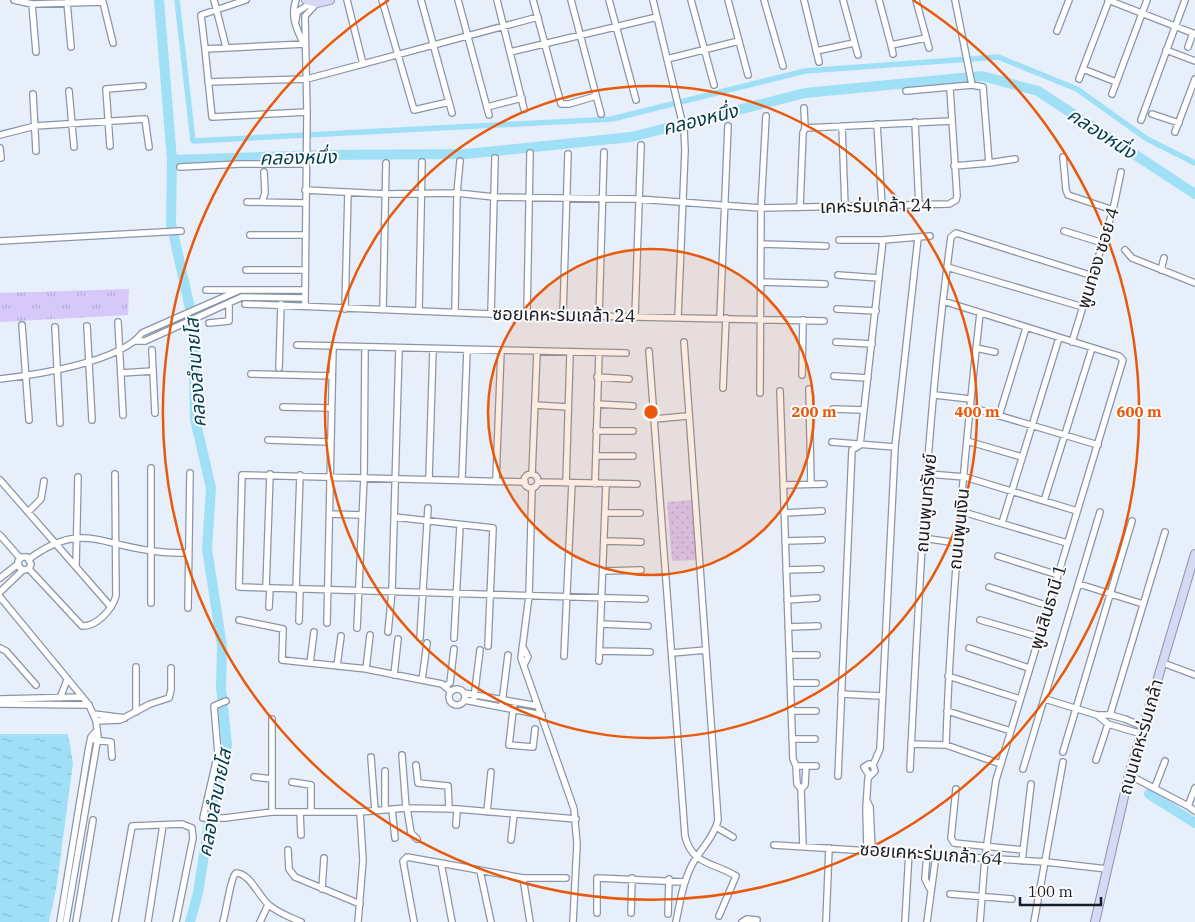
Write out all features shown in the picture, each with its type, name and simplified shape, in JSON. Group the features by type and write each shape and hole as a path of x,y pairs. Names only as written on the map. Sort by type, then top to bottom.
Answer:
{"street":[{"path":"14,0 32,4 40,2 103,2 113,42"},
{"path":"214,0 226,47"},
{"path":"246,0 216,8 200,16 212,117 307,112"},
{"path":"296,0 293,8 296,27 305,45"},
{"path":"296,27 297,12 311,2 330,0"},
{"path":"347,0 363,64"},
{"path":"382,0 414,110 449,102"},
{"path":"421,0 452,113"},
{"path":"458,0 489,115"},
{"path":"497,0 524,110"},
{"path":"533,0 561,104 568,104 596,96"},
{"path":"571,0 601,114"},
{"path":"609,0 636,100"},
{"path":"653,0 684,130 678,317"},
{"path":"691,0 714,85"},
{"path":"728,0 748,75"},
{"path":"764,0 783,66"},
{"path":"804,0 819,62"},
{"path":"843,0 858,56"},
{"path":"879,0 893,54"},
{"path":"916,0 929,48"},
{"path":"955,0 972,85"},
{"path":"1057,31 1069,0"},
{"path":"1079,79 1109,0 1194,33 1188,47"},
{"path":"1112,94 1147,0"},
{"path":"1141,120 1185,0"},
{"path":"67,2 71,47"},
{"path":"304,301 304,190 307,112 305,45 306,16 311,2"},
{"path":"32,4 36,52"},
{"path":"208,82 282,78 307,80 538,17"},
{"path":"510,52 657,17"},
{"path":"891,46 926,38"},
{"path":"667,60 739,41"},
{"path":"816,51 854,43"},
{"path":"205,49 305,45"},
{"path":"1166,50 1195,61"},
{"path":"1083,69 1116,82"},
{"path":"1175,132 1195,79"},
{"path":"906,91 950,89 972,85 982,86 985,89 989,163"},
{"path":"110,146 106,89 143,86"},
{"name":"เคหะร่มเกล้า 24","path":"304,190 420,195 457,193 494,197 638,199 761,208 949,204 956,200 950,89"},
{"path":"69,90 74,146"},
{"path":"33,94 36,151"},
{"path":"487,107 522,98"},
{"path":"800,208 803,133 805,128 804,108"},
{"path":"1152,114 1179,123"},
{"path":"760,393 761,208 766,116"},
{"path":"0,135 35,126 145,119 149,147"},
{"path":"805,128 951,121"},
{"path":"915,122 919,206"},
{"path":"877,124 882,206"},
{"path":"722,388 724,204 728,126"},
{"path":"842,126 845,207"},
{"path":"635,316 641,145"},
{"path":"0,148 1,158"},
{"path":"598,316 604,152"},
{"path":"527,315 530,154"},
{"path":"563,316 568,154"},
{"path":"1063,157 1068,195 1113,210"},
{"path":"491,314 495,158"},
{"path":"954,166 1015,159"},
{"path":"455,312 457,193 460,161"},
{"path":"180,167 305,162"},
{"path":"419,310 422,162"},
{"path":"383,310 386,163"},
{"path":"262,202 265,193 264,172"},
{"name":"พูนทอง ซอย 4","path":"1072,342 1113,210 1121,172"},
{"path":"345,309 348,192"},
{"path":"247,202 304,203"},
{"path":"0,241 181,231"},
{"path":"1064,231 1103,243"},
{"path":"250,234 305,235"},
{"name":"ถนนพูนทรัพย์","path":"910,769 928,474 943,301 953,235 1093,276"},
{"path":"839,240 883,240 930,236"},
{"path":"870,850 866,808 869,775 874,773 873,765 880,750 881,696 895,447 918,238"},
{"path":"860,445 883,240"},
{"path":"761,244 826,246"},
{"path":"1125,250 1132,258 1195,283"},
{"path":"1161,270 1164,258"},
{"path":"947,267 1083,307"},
{"path":"246,270 305,270"},
{"path":"838,275 879,278"},
{"path":"761,282 825,284"},
{"path":"206,290 304,290"},
{"path":"0,379 57,372 89,361 136,341 142,333 240,290"},
{"path":"209,323 229,321 232,294"},
{"path":"136,341 145,341 242,298 304,301"},
{"path":"245,304 281,304 304,301"},
{"name":"ซอยเคหะร่มเกล้า 24","path":"304,301 345,309 563,316 824,320"},
{"path":"943,301 1092,348 1044,501"},
{"path":"279,368 281,304"},
{"path":"837,309 876,311"},
{"name":"ถนนพูนเงิน","path":"946,745 948,676 957,543 980,313"},
{"path":"802,375 803,320"},
{"path":"118,322 123,415"},
{"path":"22,325 29,420"},
{"path":"87,326 92,420"},
{"path":"55,327 60,423"},
{"path":"999,416 1026,328"},
{"path":"1002,523 1022,457 1034,426 1059,338"},
{"path":"676,922 685,882 696,858 716,827 706,650 687,416 684,342"},
{"path":"836,342 872,344"},
{"path":"297,345 570,354 626,353"},
{"path":"327,623 331,476 330,408 333,347"},
{"path":"357,628 364,477 366,347"},
{"path":"429,478 433,348"},
{"path":"976,348 996,352"},
{"name":"พูนสินธานี 1","path":"980,922 995,787 1029,668 1123,360 1119,356 1092,348"},
{"path":"388,632 392,591 399,349"},
{"path":"152,350 155,413"},
{"path":"462,478 467,350"},
{"path":"496,480 501,351"},
{"path":"649,351 685,836 688,850 696,858 712,863 736,876 720,916"},
{"path":"532,474 537,352"},
{"path":"595,484 599,353"},
{"path":"564,656 567,597 570,354"},
{"path":"121,373 153,371"},
{"path":"250,374 332,376"},
{"path":"834,376 868,378"},
{"path":"598,378 629,379"},
{"path":"809,389 811,484"},
{"path":"780,391 793,759 796,766 797,784 801,789 803,846"},
{"path":"935,395 970,399"},
{"path":"597,404 633,406"},
{"path":"534,405 568,407"},
{"path":"284,407 330,408"},
{"path":"970,407 1098,445"},
{"path":"833,409 863,410"},
{"path":"655,419 687,416"},
{"path":"596,431 632,431"},
{"path":"268,440 330,442"},
{"path":"967,441 1022,457"},
{"path":"832,442 895,447"},
{"path":"838,776 852,450 860,445"},
{"path":"596,456 633,456"},
{"path":"151,603 153,551 152,468"},
{"path":"188,608 190,473"},
{"path":"0,535 26,570 82,626 92,625 112,607 116,596 115,474"},
{"path":"269,607 270,474"},
{"path":"524,482 526,476 532,474"},
{"path":"532,474 537,477 538,482"},
{"path":"928,474 965,477 1077,511"},
{"path":"524,482 462,478 241,475 239,586 645,599"},
{"path":"299,621 300,475"},
{"path":"76,566 78,477"},
{"path":"0,480 112,607"},
{"path":"28,512 41,499 44,481"},
{"path":"524,482 527,487 532,488"},
{"path":"573,922 576,819 571,797 521,658 524,649 529,596 532,488 538,482 637,484"},
{"path":"599,660 606,484"},
{"path":"784,485 824,484"},
{"path":"420,638 428,508"},
{"path":"960,510 1067,543"},
{"path":"784,513 822,512"},
{"path":"1023,768 1100,512"},
{"path":"605,513 640,513"},
{"path":"330,514 362,515"},
{"path":"394,517 460,526 489,526 492,528 488,646"},
{"path":"1063,752 1132,521"},
{"path":"454,638 460,526"},
{"path":"1096,760 1111,725 1143,604 1165,532"},
{"path":"0,578 19,561 56,544 78,537 101,539 153,551 188,553"},
{"path":"923,538 957,543"},
{"path":"785,541 822,540"},
{"path":"604,541 642,542"},
{"name":"ถนนเคหะร่มเกล้า","path":"1095,922 1129,776 1195,554"},
{"path":"998,556 1058,574"},
{"path":"0,592 26,570 31,564 29,558"},
{"path":"786,570 820,569"},
{"path":"604,571 641,570"},
{"path":"1079,584 1143,604"},
{"path":"989,587 1048,606"},
{"path":"0,597 89,705 96,721 97,730 82,812 66,922"},
{"path":"787,600 817,598"},
{"path":"239,620 283,628 282,660 366,669 445,686 451,692"},
{"path":"980,620 1039,637"},
{"path":"601,624 648,626"},
{"path":"788,627 818,626"},
{"path":"310,663 314,632"},
{"path":"366,669 370,635"},
{"path":"337,666 341,636"},
{"path":"394,675 398,639"},
{"path":"422,680 427,643"},
{"path":"0,648 6,651 36,685"},
{"path":"969,648 1029,668"},
{"path":"445,686 450,683 454,649"},
{"path":"524,649 528,657 524,665"},
{"path":"473,702 480,650"},
{"path":"672,654 706,650"},
{"path":"600,651 650,652"},
{"path":"789,655 817,654"},
{"path":"501,707 508,655"},
{"path":"1163,663 1195,675"},
{"path":"136,667 136,712"},
{"path":"96,721 117,721 150,704 169,698 172,690 171,668"},
{"path":"948,676 1020,699"},
{"path":"60,698 67,680"},
{"path":"790,683 816,683"},
{"path":"538,706 464,693 458,689 451,692 449,698 452,703 457,704 464,700 542,715"},
{"path":"464,693 464,700"},
{"path":"841,694 881,696"},
{"path":"0,700 82,697"},
{"path":"1045,699 1097,715 1113,716 1143,731"},
{"path":"226,701 215,704 218,753 203,818 272,812 360,812 407,808 457,809 576,819"},
{"path":"514,702 509,745 533,747 535,729"},
{"path":"0,704 89,705"},
{"path":"791,711 816,711"},
{"path":"947,711 1011,731"},
{"path":"94,714 125,718"},
{"path":"1097,715 1111,725 1143,731"},
{"path":"272,719 272,812"},
{"path":"94,739 110,742 112,757"},
{"path":"792,739 815,739"},
{"path":"911,744 946,745 1001,764"},
{"path":"402,755 410,833 417,839"},
{"path":"370,757 375,811"},
{"path":"1154,787 1165,761"},
{"path":"1034,922 1063,762"},
{"path":"416,765 418,783 448,786 448,809"},
{"path":"796,766 816,766"},
{"path":"801,789 805,785 806,766"},
{"path":"385,771 385,810"},
{"path":"487,812 491,772"},
{"path":"1129,776 1154,787 1195,811"},
{"path":"254,777 272,779"},
{"path":"292,782 311,785 310,812"},
{"path":"1022,861 1031,784"},
{"path":"1188,806 1195,788"},
{"path":"956,789 952,840 956,844 1023,850"},
{"path":"392,809 395,838"},
{"path":"456,825 457,809"},
{"path":"60,922 82,812"},
{"path":"300,812 301,835"},
{"path":"358,922 363,860 360,812"},
{"path":"512,840 514,814"},
{"path":"76,922 93,820"},
{"path":"115,922 130,830 138,824 189,826 194,832 176,922"},
{"path":"148,922 163,825"},
{"path":"716,827 733,837"},
{"name":"ซอยเคหะร่มเกล้า 64","path":"774,845 909,852 1046,862 1107,869"},
{"path":"826,922 829,848"},
{"path":"288,850 291,873 295,877 360,904"},
{"path":"905,922 909,852"},
{"path":"927,854 925,879 930,889"},
{"path":"927,922 936,855"},
{"path":"322,889 324,858"},
{"path":"414,922 404,858 423,858 480,871 523,878 566,878"},
{"path":"441,863 452,922"},
{"path":"480,871 491,922"},
{"path":"223,922 228,905 231,878 236,873 244,875 268,905 279,913 299,922"},
{"path":"523,878 530,922"},
{"path":"597,913 598,878 632,878 685,882"},
{"path":"631,912 632,878"},
{"path":"668,914 669,880"},
{"path":"950,894 1012,899"},
{"path":"260,922 268,905"},
{"path":"742,922 747,919 757,920"}],"green space":[{"path":"129,289 128,315 0,322 0,293"},
{"path":"693,500 697,560 672,561 667,502"}],"water":[{"path":"0,734 68,734 73,763 57,884 49,922 0,922"}],"waterway":[{"name":"คลองลำนายโส","path":"159,0 172,160 171,223 193,322 195,419 211,488 207,549 222,646 221,688 227,745 211,809 198,893 190,922"},
{"path":"177,0 193,141 612,119 805,71 998,57 1077,89 1147,139 1195,163"},
{"name":"คลองหนึ่ง","path":"172,160 323,155 466,154 631,137 805,93 982,76 1038,91 1195,194"},
{"path":"1149,794 1195,823"}]}
